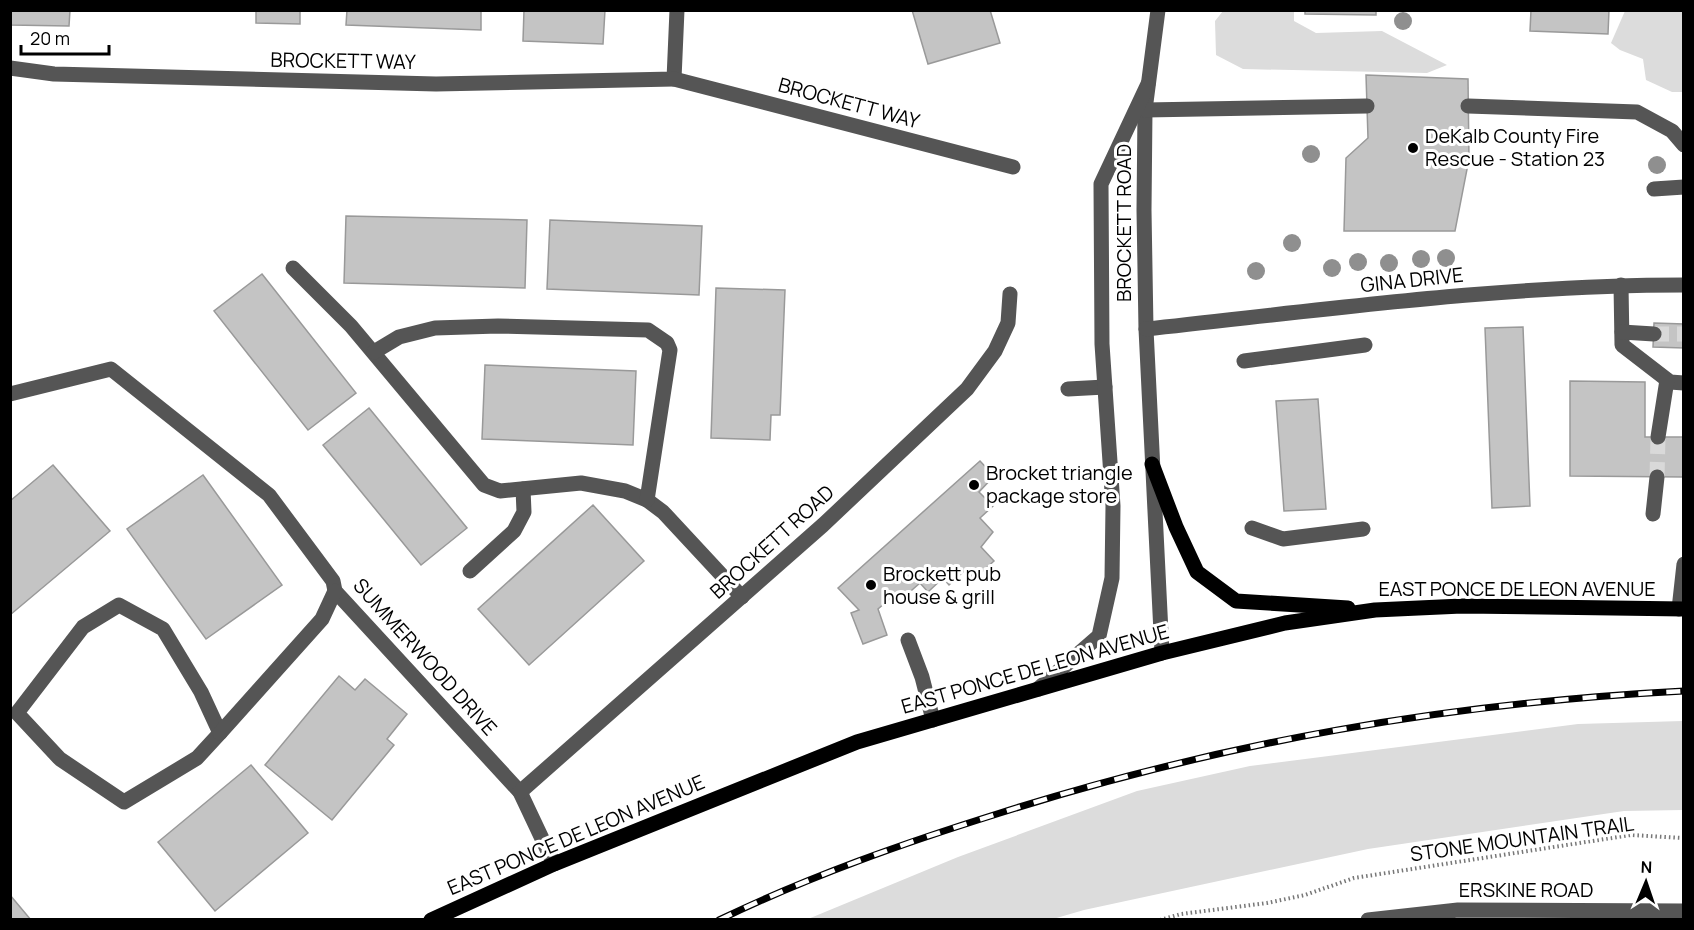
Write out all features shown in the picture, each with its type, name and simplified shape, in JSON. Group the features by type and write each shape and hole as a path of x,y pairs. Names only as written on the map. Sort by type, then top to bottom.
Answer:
{"main road":[{"path":"1152,464 1176,527 1197,572 1236,601 1375,610"},
{"name":"EAST PONCE DE LEON AVENUE","path":"431,920 554,864 857,742 1162,653 1285,623 1375,610 1462,606 1681,609"}],"street":[{"path":"674,79 677,10"},
{"name":"BROCKETT ROAD","path":"1158,10 1145,110 1146,329 1162,653"},
{"name":"BROCKETT WAY","path":"10,68 54,74 436,84 674,79 1013,167"},
{"path":"1038,689 1099,636 1112,578 1113,506 1102,344 1101,184 1148,84"},
{"path":"1145,110 1367,106"},
{"path":"1468,106 1637,112 1672,131 1683,145"},
{"path":"1654,189 1683,187"},
{"path":"293,268 374,352 484,486 500,491 581,483 625,491 647,500 663,512 742,597"},
{"path":"1621,285 1622,345 1666,380 1683,383"},
{"name":"GINA DRIVE","path":"1146,329 1489,294 1621,285 1683,285"},
{"name":"BROCKETT ROAD","path":"519,792 823,525 967,389 995,351 1008,323 1010,294"},
{"path":"374,352 399,337 435,328 498,326 648,330 667,343 670,350 647,500"},
{"path":"1622,332 1653,333"},
{"path":"1244,361 1365,345"},
{"name":"SUMMERWOOD DRIVE","path":"10,394 111,369 269,495 333,581 335,591 519,792 554,864"},
{"path":"1658,437 1666,380"},
{"path":"1068,389 1105,387"},
{"path":"1653,514 1657,477"},
{"path":"470,571 514,531 524,512 523,489"},
{"path":"1252,528 1282,539 1363,529"},
{"path":"1681,609 1683,564"},
{"path":"220,733 201,692 163,629 119,604 83,627 17,713 60,759 124,802 197,758 220,733 322,620 335,591"},
{"path":"908,640 922,677 933,720"},
{"name":"ERSKINE ROAD","path":"1368,920 1458,910 1683,911"}],"path":[{"name":"STONE MOUNTAIN TRAIL","path":"1161,920 1181,914 1286,899 1354,878 1631,835 1683,837"}],"shaded area":[{"path":"1223,11 1294,11 1294,21 1316,33 1382,31 1447,65 1427,73 1243,69 1216,55 1215,21"},
{"path":"1625,11 1683,11 1683,92 1672,92 1646,80 1643,59 1620,50 1611,43"},
{"path":"1683,721 1683,810 1624,811 1368,849 1084,910 1053,919 808,919 958,857 1137,791 1250,766 1578,724"}],"building":[{"path":"10,10 70,10 69,26 10,25"},
{"path":"256,10 300,10 300,24 256,23"},
{"path":"347,10 481,10 481,30 346,25"},
{"path":"524,10 605,10 603,44 523,41"},
{"path":"912,10 990,10 1000,43 928,64"},
{"path":"1305,10 1376,10 1376,15 1305,14"},
{"path":"1531,10 1609,10 1608,34 1530,31"},
{"name":"DeKalb County Fire Rescue - Station 23","path":"1366,75 1468,79 1469,159 1455,231 1344,231 1346,158 1368,138"},
{"path":"346,216 527,220 525,288 344,283"},
{"path":"550,220 702,226 699,295 547,289"},
{"path":"262,274 356,393 308,430 214,311"},
{"path":"716,288 785,290 780,415 771,415 770,440 711,438"},
{"path":"1654,323 1684,324 1684,348 1653,347"},
{"path":"1523,327 1530,506 1492,508 1485,328"},
{"path":"485,365 636,371 633,445 482,439"},
{"path":"1570,381 1645,382 1645,437 1684,437 1684,477 1570,476"},
{"path":"1318,399 1326,509 1284,511 1276,401"},
{"path":"369,408 467,528 421,565 323,445"},
{"path":"980,461 994,476 979,492 993,506 980,518 993,532 981,547 994,561 973,580 964,571 949,585 943,578 928,592 920,583 904,597 899,591 878,609 887,635 863,644 851,613 859,610 838,588"},
{"path":"53,465 110,531 10,615 10,501"},
{"path":"203,475 282,585 206,639 127,529"},
{"path":"593,505 644,561 529,665 478,609"},
{"path":"339,676 355,690 365,679 407,714 387,739 394,745 332,820 265,765"},
{"path":"251,765 308,833 215,911 158,842"},
{"path":"10,895 31,920 10,920"}],"tunnel":[{"path":"1654,334 1684,334"},
{"path":"1657,477 1658,437"}],"railway":[{"path":"719,920 823,875 928,836 1084,788 1253,746 1423,716 1509,705 1684,691"}],"place":[{"name":"DeKalb County Fire Rescue - Station 23","path":"1413,148"},
{"name":"Brocket triangle package store","path":"974,485"},
{"name":"Brockett pub house & grill","path":"871,585"}]}
